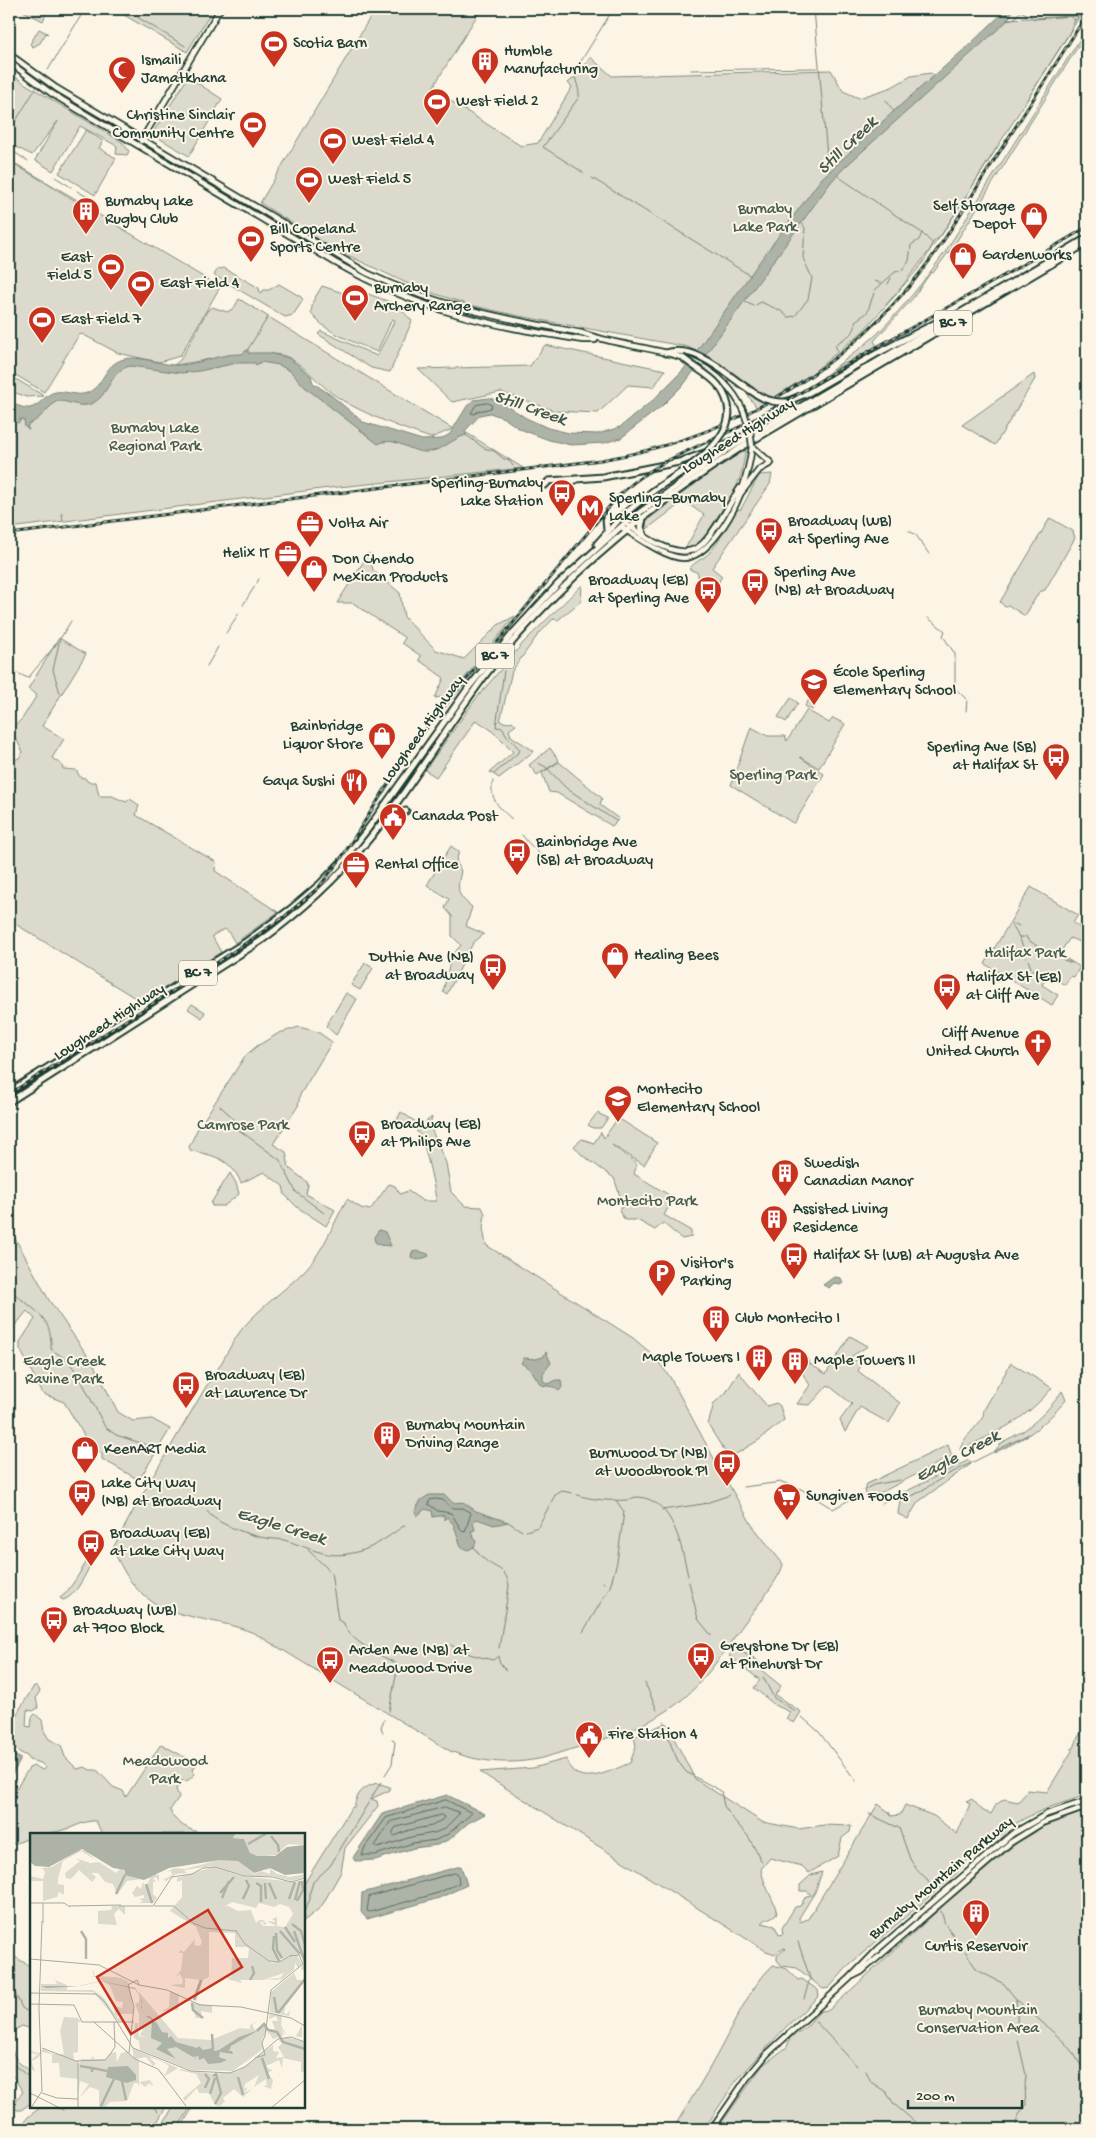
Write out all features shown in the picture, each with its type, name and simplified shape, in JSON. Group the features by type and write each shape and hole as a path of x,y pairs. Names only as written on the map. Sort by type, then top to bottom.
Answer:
{"main road":[{"path":"139,144 220,9"},
{"path":"9,54 38,76 348,263 379,279 461,309 582,333 599,340"},
{"path":"9,62 71,105 336,263 373,283 405,297 460,316 505,327 584,340 599,340 666,353 682,357 712,370 734,393 746,417 752,448 748,471 742,484 704,542 695,549 685,552 672,550 630,529"},
{"path":"34,81 38,76"},
{"name":"Lougheed Highway","path":"9,1092 272,924 319,885 356,846 469,687 507,641 559,584 623,525 711,461 1087,238"},
{"name":"Lougheed Highway","path":"9,1102 262,940 290,920 323,890 348,864 385,818 464,704 517,637 573,580 643,518 712,466 744,445 1087,244"},
{"path":"666,353 676,350 702,358 764,400 786,402 808,393 945,317 959,313"},
{"path":"591,553 607,532 636,504 708,452 719,441 728,421 727,404 715,381 692,367 682,357"},
{"path":"545,485 549,481 603,477 693,458 768,426"},
{"path":"623,525 670,555 686,558 700,553 712,542 740,494 759,470 771,463 752,448"},
{"path":"564,490 575,480"},
{"path":"740,494 742,484"},
{"path":"606,517 607,532"},
{"path":"643,518 641,527 644,535"},
{"path":"385,818 406,811"},
{"name":"Burnaby Mountain Parkway","path":"712,2129 747,2078 767,2054 850,1978 878,1949 1012,1834 1048,1814 1087,1801"},
{"name":"Burnaby Mountain Parkway","path":"850,1978 861,1972 1014,1840 1042,1823 1087,1807"}],"green space":[{"path":"19,9 48,9 43,21"},
{"path":"114,9 213,9 187,52"},
{"name":"Burnaby Lake Park","path":"375,9 481,9 432,89 521,146 538,143 572,87 568,83 581,72 590,57 612,76 831,70 843,91 859,98 892,87 911,76 931,73 939,79 1005,19 1080,16 943,233 893,298 862,332 811,374 757,408 730,371 688,347 519,316 470,305 417,288 328,246 260,203"},
{"path":"1087,28 1087,32 951,250 933,273 931,272 913,298 874,341 877,346 823,377 877,334 929,274 945,252"},
{"path":"39,29 48,34 46,33 40,43 33,47 30,44"},
{"path":"9,72 122,142 129,151 127,155 116,154 117,146 80,126 53,171 35,160 58,121 32,155 16,147 9,140"},
{"path":"188,77 222,99 189,156 152,134"},
{"path":"86,130 103,141 99,148 116,158 95,195 59,173"},
{"path":"9,161 220,287 180,356 159,362 118,353 82,334 79,335 44,392 9,371"},
{"path":"224,268 259,288 260,293 279,284 303,300 293,315 285,317 214,275 218,269"},
{"path":"322,286 340,292 362,303 354,295 357,290 396,304 412,321 390,372 371,368 318,334 321,331 377,356 395,320 392,319 377,352 350,341 324,326 311,313 313,301"},
{"path":"239,299 453,429 431,438 380,419 354,407 333,394 301,366 288,357 281,355 242,354 174,365 181,359 207,311 212,307 227,312 234,308"},
{"path":"545,345 665,370 654,387 628,385 598,413 555,411 501,392 452,402 418,369 530,366"},
{"name":"Burnaby Lake Regional Park","path":"272,360 295,373 371,436 431,449 465,432 523,468 329,488 9,528 9,409 28,420 54,400 84,402 124,365 184,371 226,363"},
{"path":"1034,374 1035,379 995,445 962,425"},
{"path":"9,375 44,396 26,397 9,390"},
{"path":"746,450 741,475 736,488 704,538 697,545 685,549 704,515 684,501 647,529 646,521 716,468"},
{"path":"772,474 770,484 712,568 722,576 717,585 698,577 698,573 689,569 714,547 734,511 741,509 759,475"},
{"path":"1050,518 1073,531 1075,538 1045,590 1039,592 1025,616 1008,605 1005,607 1000,602"},
{"path":"369,553 373,570 400,593 404,617 436,650 464,659 498,625 515,616 450,696 435,698 444,678 419,660 421,656 402,643 405,638 353,603 337,603"},
{"path":"582,585 581,601 558,620 553,619 537,636 512,671 500,721 508,723 512,721 516,725 509,730 511,736 534,751 499,778 490,772 513,752 490,729 476,720 436,777 425,770 475,700 523,643"},
{"path":"59,638 86,654 42,726 64,739 52,758 62,765 63,769 76,770 80,777 85,778 88,782 96,782 99,796 112,796 126,802 130,799 139,805 136,815 216,862 215,871 278,912 235,943 228,931 224,929 212,936 221,952 144,1001 140,1001 9,920 10,762 19,758 23,752 11,729 22,719 37,695 28,689"},
{"path":"813,693 820,697 812,710 805,706"},
{"path":"791,698 798,703 786,722 778,717"},
{"name":"Sperling Park","path":"807,710 829,723 833,718 845,724 819,768 800,757 824,774 793,823 731,785 751,727 768,736 785,736 787,741"},
{"path":"550,748 559,761 537,775 529,765"},
{"path":"559,762 602,798 600,805 619,819 612,826 557,793 549,792 542,773"},
{"path":"451,846 459,852 456,861 461,871 460,895 472,907 466,926 484,934 473,943 447,994 443,992 451,957 461,945 452,936 452,916 445,908 449,899 427,885"},
{"name":"Halifax Park","path":"1031,887 1078,915 1073,923 1087,932 1087,945 1070,938 1059,954 1080,967 1074,977 1071,976 1065,985 1048,975 1042,985 1058,995 1052,1005 985,964"},
{"path":"365,963 373,968 360,990 351,985"},
{"path":"346,993 357,999 336,1035 326,1026"},
{"path":"192,1004 205,1012 202,1018 188,1009"},
{"name":"Camrose Park","path":"299,1027 318,1032 332,1042 300,1095 298,1106 273,1144 286,1152 289,1168 307,1182 306,1194 335,1210 326,1226 297,1207 285,1195 283,1186 264,1172 241,1183 227,1163 207,1154 191,1151 189,1147 197,1130 245,1056 257,1046 279,1033"},
{"path":"401,1112 416,1122 423,1124 432,1117 430,1126 446,1163 451,1192 465,1206 482,1207 485,1214 483,1228 486,1245 633,1338 652,1354 670,1377 719,1468 718,1472 725,1478 752,1525 783,1564 782,1569 768,1591 718,1660 683,1699 652,1720 635,1728 543,1758 519,1762 496,1762 450,1751 256,1634 237,1627 182,1614 149,1600 135,1587 123,1569 113,1548 139,1500 237,1336 257,1313 306,1269 323,1245 347,1199 361,1208 370,1210 389,1184 395,1186 400,1194 408,1191 423,1201 436,1201 430,1167 422,1139 410,1126 397,1120"},
{"path":"597,1113 608,1118 601,1128 593,1128 588,1125"},
{"name":"Montecito Park","path":"618,1118 657,1143 644,1165 612,1145 637,1164 634,1174 674,1198 664,1215 691,1231 691,1237 682,1239 663,1223 655,1230 637,1220 625,1220 619,1211 623,1205 614,1178 582,1155 574,1146 582,1139 594,1143 601,1132 604,1138"},
{"path":"230,1173 236,1183 239,1194 224,1206 212,1206 211,1203"},
{"name":"Eagle Creek Ravine Park","path":"9,1227 49,1300 94,1365 118,1412 133,1421 152,1419 170,1429 139,1480 102,1459 102,1454 88,1442 64,1402 43,1394 20,1349 20,1342 35,1319 27,1311 9,1333"},
{"path":"850,1336 868,1346 852,1356 849,1362 859,1358 861,1365 858,1371 900,1403 889,1423 860,1407 845,1432 840,1420 852,1404 828,1385 810,1405 797,1404 810,1385 793,1359 804,1354 810,1364 826,1374"},
{"path":"1011,1363 1052,1388 1031,1409 1010,1425 960,1450 961,1445 981,1420 984,1409"},
{"path":"739,1372 767,1406 776,1403 780,1406 784,1420 759,1440 731,1457 726,1453 708,1425 714,1403 725,1394"},
{"path":"1062,1391 1066,1400 1042,1425 1025,1437 994,1453 1000,1445 1026,1429 1036,1420"},
{"path":"948,1445 952,1456 882,1492 866,1496 865,1485"},
{"path":"969,1460 971,1464 918,1502 908,1519 898,1514 901,1494"},
{"path":"98,1543 99,1547 84,1577 74,1592 63,1600 60,1598 76,1579"},
{"path":"737,1645 763,1665 760,1669 781,1686 775,1695 801,1712 794,1723 786,1719 790,1712 775,1705 754,1688 760,1680 729,1656"},
{"name":"Meadowood Park","path":"34,1686 37,1686 40,1691 36,1697 38,1708 33,1711 27,1710 26,1726 31,1727 32,1717 35,1714 42,1720 44,1731 49,1739 61,1745 65,1757 77,1769 85,1767 90,1770 97,1770 113,1787 123,1791 126,1797 161,1744 197,1764 192,1770 195,1774 187,1781 183,1780 176,1789 179,1797 170,1810 179,1823 200,1833 102,1833 96,1821 92,1821 60,1831 30,1833 30,1840 11,1843 9,1838 9,1800 29,1768 34,1766 43,1770 46,1768 41,1763 29,1760 27,1756 19,1752 9,1740 10,1725"},
{"path":"666,1723 695,1779 762,1822 799,1829 824,1825 851,1826 850,1832 842,1838 838,1856 809,1873 802,1866 770,1858 761,1869 777,1913 762,1923 775,1926 779,1935 783,1934 782,1928 795,1907 800,1906 806,1896 811,1895 807,1891 800,1891 800,1885 811,1875 822,1872 815,1892 799,1918 800,1922 808,1919 878,1804 889,1812 891,1816 900,1815 905,1805 934,1816 957,1834 970,1804 966,1802 972,1799 983,1811 991,1814 996,1805 1004,1799 1018,1802 1027,1790 1047,1792 1072,1751 1071,1749 1074,1748 1078,1737 1087,1725 1087,1795 1041,1811 1015,1824 1012,1823 1004,1833 972,1855 956,1874 850,1964 829,1988 823,1989 797,1968 782,1966 777,1960 777,1956 784,1948 775,1954 766,1951 480,1772 533,1768 566,1759 571,1769 578,1774 592,1776 608,1772 630,1763 636,1746 634,1737"},
{"path":"377,1783 390,1787 390,1790 371,1799 377,1801 378,1806 345,1848 341,1872 321,1907 305,1920 305,1882 351,1808 354,1807 359,1794 368,1786"},
{"name":"Burnaby Mountain Conservation Area","path":"1087,1809 1087,2129 717,2129 763,2065 787,2047 790,2038 806,2027 820,2011 829,2010 945,1904 1018,1842 1043,1826"},
{"path":"9,1953 30,1966 30,2031 22,2026 9,2033"},
{"path":"773,1965 787,1969 798,1980 802,1979 818,1990 819,1996 784,2029 736,2081 704,2129 673,2129 713,2063 749,1995"},
{"path":"9,2045 17,2061 30,2071 30,2104 21,2110 17,2110 12,2104 23,2092 9,2070"},
{"path":"40,2108 165,2108 153,2129 19,2129 28,2117"},
{"path":"172,2108 190,2108 177,2129 160,2129"}],"water":[{"path":"1007,9 1014,9 1006,22 844,168 831,182 685,383 663,405 621,438 604,443 571,445 549,440 520,429 504,418 490,413 480,415 465,431 466,435 432,451 421,452 390,442 378,444 306,388 290,371 279,365 261,362 256,365 255,363 237,363 181,373 130,366 117,374 100,398 94,402 83,405 56,401 39,418 27,426 29,430 25,427 24,420 20,419 18,423 9,417 9,400 21,407 30,408 52,393 85,394 94,389 112,366 124,359 136,358 183,365 225,355 242,354 248,349 248,353 269,353 289,358 311,376 313,383 331,395 363,422 422,440 441,439 450,434 467,406 473,400 489,398 500,401 526,418 548,428 569,433 598,434 620,427 653,400 684,369 760,261 821,179"},
{"path":"379,1230 385,1232 391,1246 380,1245 375,1242 374,1237"},
{"path":"418,1251 429,1256 418,1260 411,1257 412,1252"},
{"path":"834,1277 841,1278 843,1283 840,1285 834,1283 829,1288 823,1285"},
{"path":"546,1352 551,1363 543,1373 543,1381 549,1384 556,1380 561,1380 562,1387 559,1391 554,1387 541,1385 531,1370 521,1363 524,1358 536,1359 543,1357"},
{"path":"429,1495 445,1495 453,1503 463,1502 476,1511 508,1522 494,1525 477,1519 473,1522 475,1530 471,1531 476,1542 474,1547 468,1550 461,1547 454,1525 447,1517 444,1520 444,1515 433,1517 432,1511 425,1509 417,1516 415,1511 421,1500"},
{"path":"9,1755 20,1758 20,1761 9,1780"},
{"path":"447,1795 485,1814 468,1823 450,1839 437,1845 414,1848 375,1860 355,1861 353,1858 382,1814"},
{"path":"461,1866 467,1885 439,1898 367,1919 361,1912 362,1893"}],"waterway":[{"path":"48,70 85,9"},
{"path":"124,9 185,46"},
{"name":"Still Creek","path":"814,9 828,168 830,171"},
{"path":"1007,20 1015,18 1021,11 1035,19 1069,16 1075,20 1085,9"},
{"path":"584,173 543,147 579,97 575,71 610,14"},
{"path":"1027,100 1069,34 1075,20"},
{"path":"691,70 817,68"},
{"path":"9,132 36,88"},
{"path":"886,100 894,112"},
{"path":"886,305 926,258 932,243 940,237 998,146"},
{"path":"9,149 28,161"},
{"path":"9,160 96,211"},
{"name":"Still Creek","path":"836,175 922,233 919,240 911,245 909,261 903,270 895,272 875,290 867,313 855,321 852,332 835,345 838,352"},
{"path":"55,177 71,187"},
{"path":"592,178 751,276"},
{"path":"77,191 93,200"},
{"path":"745,302 754,306 761,302 781,311 788,317 795,316 808,299 812,278 803,258 805,228 802,223"},
{"path":"922,233 931,242"},
{"path":"888,284 891,278"},
{"path":"875,281 881,283"},
{"path":"248,349 268,317"},
{"path":"833,371 845,360"},
{"path":"466,435 484,448 494,451 504,459 509,460 513,466"},
{"path":"62,513 63,521"},
{"path":"909,531 916,535 929,554"},
{"path":"257,583 259,579"},
{"path":"243,605 255,586"},
{"path":"226,633 239,613"},
{"path":"928,618 945,631 943,636 955,654 955,688 967,700 966,711"},
{"path":"60,693 53,670 60,639 71,621"},
{"path":"9,669 28,678 58,642"},
{"path":"207,666 218,647"},
{"path":"494,774 520,751 507,736 503,728 496,727 504,671"},
{"path":"538,763 546,767 566,788 616,821"},
{"path":"493,781 492,793 496,803 512,819"},
{"path":"522,835 549,864"},
{"path":"1011,924 1019,937 1024,937"},
{"path":"1015,924 1019,926"},
{"path":"1026,936 1027,939 1037,946"},
{"path":"1019,937 1026,958"},
{"path":"1039,947 1043,950"},
{"path":"1049,954 1054,952 1064,960 1072,963"},
{"path":"1028,960 1032,970 1035,971"},
{"path":"220,1106 231,1116 239,1130 280,1160 296,1192 324,1213"},
{"name":"Eagle Creek","path":"9,1288 44,1319 51,1337 51,1349 68,1361 78,1374 105,1427 116,1435 159,1449"},
{"name":"Eagle Creek","path":"904,1491 911,1496 916,1494 947,1475 1029,1434"},
{"name":"Eagle Creek","path":"864,1490 873,1485 900,1480"},
{"name":"Eagle Creek","path":"743,1487 782,1482 801,1489 833,1509 856,1496"},
{"name":"Eagle Creek","path":"526,1531 538,1527 555,1495 562,1491 572,1493"},
{"path":"881,1504 889,1498 904,1493"},
{"name":"Eagle Creek","path":"577,1495 608,1500 627,1500 638,1497 650,1500 660,1506 674,1527 683,1553 688,1576"},
{"name":"Eagle Creek","path":"662,1510 703,1504 730,1495"},
{"path":"583,1632 610,1587 617,1562 624,1512 616,1500"},
{"name":"Eagle Creek","path":"207,1511 217,1520 242,1532 265,1538 284,1540 315,1551 339,1555 364,1550 405,1525"},
{"name":"Eagle Creek","path":"508,1522 522,1531"},
{"path":"473,1546 487,1562 503,1572 508,1580 509,1586 499,1648"},
{"path":"308,1550 331,1572 338,1620 344,1623 346,1629 357,1641 398,1666 389,1711"},
{"path":"689,1582 698,1619 711,1635"},
{"path":"451,1645 466,1653 493,1660 498,1656 506,1671"},
{"path":"737,1652 744,1653 761,1665"},
{"path":"763,1677 774,1698 795,1711"},
{"path":"645,1683 657,1710"},
{"path":"802,1717 819,1732 856,1781"},
{"path":"383,1733 381,1727 384,1720"},
{"path":"664,1722 678,1761 686,1772 721,1791 724,1806 729,1813"},
{"path":"385,1775 392,1764 395,1742 392,1739"},
{"path":"305,1910 310,1899 313,1882 330,1866 381,1782"},
{"path":"869,1814 899,1828 910,1859 917,1870 927,1879 933,1893"},
{"path":"731,1817 748,1836 762,1862"},
{"path":"941,1911 945,1924 960,1944"},
{"path":"798,1942 810,1978 804,1999"},
{"path":"965,1951 977,1970 1004,1984 1016,1999 1063,2041 1080,2064 1087,2069"},
{"path":"9,1987 13,1989 22,2008 30,2013"},
{"path":"1016,1999 1018,2033"},
{"path":"815,2021 857,2066"},
{"path":"1017,2129 1018,2116 1026,2106 1026,2075 1018,2040"},
{"path":"9,2063 13,2064 30,2078"},
{"path":"866,2071 871,2082 886,2092 894,2104 923,2129"},
{"path":"59,2108 63,2110"},
{"path":"154,2108 158,2112"},
{"path":"180,2129 192,2108"},
{"path":"75,2124 80,2129"},
{"path":"722,2129 726,2124"},
{"path":"168,2125 178,2129"}],"railway":[{"path":"9,534 601,460 645,451 688,438 730,421 769,402 843,352 876,322 907,289 949,233 1087,14"},
{"path":"9,1094 209,968 284,917 319,887 342,857 406,756 428,726 613,502 629,486 665,462 776,407 859,357 1008,274 1087,227"}],"place":[{"name":"Scotia Barn","path":"274,68"},
{"name":"Humble Manufacturing","path":"485,85"},
{"name":"Ismaili Jamatkhana","path":"122,94"},
{"name":"West Field 2","path":"437,126"},
{"name":"Christine Sinclair Community Centre","path":"253,149"},
{"name":"West Field 4","path":"333,165"},
{"name":"West Field 5","path":"309,204"},
{"name":"Burnaby Lake Rugby Club","path":"86,235"},
{"name":"Self Storage Depot","path":"1034,240"},
{"name":"Bill Copeland Sports Centre","path":"251,263"},
{"name":"Gardenworks","path":"963,280"},
{"name":"East Field 5","path":"111,291"},
{"name":"East Field 4","path":"141,308"},
{"name":"Burnaby Archery Range","path":"355,322"},
{"name":"East Field 7","path":"42,344"},
{"name":"Sperling-Burnaby Lake Station","path":"562,517"},
{"name":"Sperling–Burnaby Lake","path":"590,532"},
{"name":"Volta Air","path":"310,548"},
{"name":"Broadway (WB) at Sperling Ave","path":"769,555"},
{"name":"Helix IT","path":"288,578"},
{"name":"Don Chendo Mexican Products","path":"314,593"},
{"name":"Sperling Ave (NB) at Broadway","path":"755,606"},
{"name":"Broadway (EB) at Sperling Ave","path":"708,614"},
{"name":"École Sperling Elementary School","path":"814,706"},
{"name":"Bainbridge Liquor Store","path":"382,760"},
{"name":"Sperling Ave (SB) at Halifax St","path":"1056,781"},
{"name":"Gaya Sushi","path":"354,806"},
{"name":"Canada Post","path":"393,841"},
{"name":"Bainbridge Ave (SB) at Broadway","path":"517,876"},
{"name":"Rental Office","path":"356,889"},
{"name":"Healing Bees","path":"615,980"},
{"name":"Duthie Ave (NB) at Broadway","path":"493,991"},
{"name":"Halifax St (EB) at Cliff Ave","path":"947,1011"},
{"name":"Cliff Avenue United Church","path":"1038,1067"},
{"name":"Montecito Elementary School","path":"618,1123"},
{"name":"Broadway (EB) at Philips Ave","path":"362,1158"},
{"name":"Swedish Canadian Manor","path":"785,1197"},
{"name":"Assisted Living Residence","path":"774,1243"},
{"name":"Halifax St (WB) at Augusta Ave","path":"794,1280"},
{"name":"Visitor's Parking","path":"662,1297"},
{"name":"Club Montecito I","path":"716,1343"},
{"name":"Maple Towers I","path":"759,1382"},
{"name":"Maple Towers II","path":"795,1385"},
{"name":"Broadway (EB) at Lawrence Dr","path":"186,1409"},
{"name":"Burnaby Mountain Driving Range","path":"387,1459"},
{"name":"KeenART Media","path":"85,1474"},
{"name":"Burnwood Dr (NB) at Woodbrook Pl","path":"727,1487"},
{"name":"Lake City Way (NB) at Broadway","path":"82,1517"},
{"name":"Sungiven Foods","path":"787,1521"},
{"name":"Broadway (EB) at Lake City Way","path":"91,1567"},
{"name":"Broadway (WB) at 7900 Block","path":"54,1644"},
{"name":"Greystone Dr (EB) at Pinehurst Dr","path":"701,1680"},
{"name":"Arden Ave (NB) at Meadowood Drive","path":"330,1684"},
{"name":"Fire Station 4","path":"589,1759"},
{"name":"Curtis Reservoir","path":"976,1937"}]}
